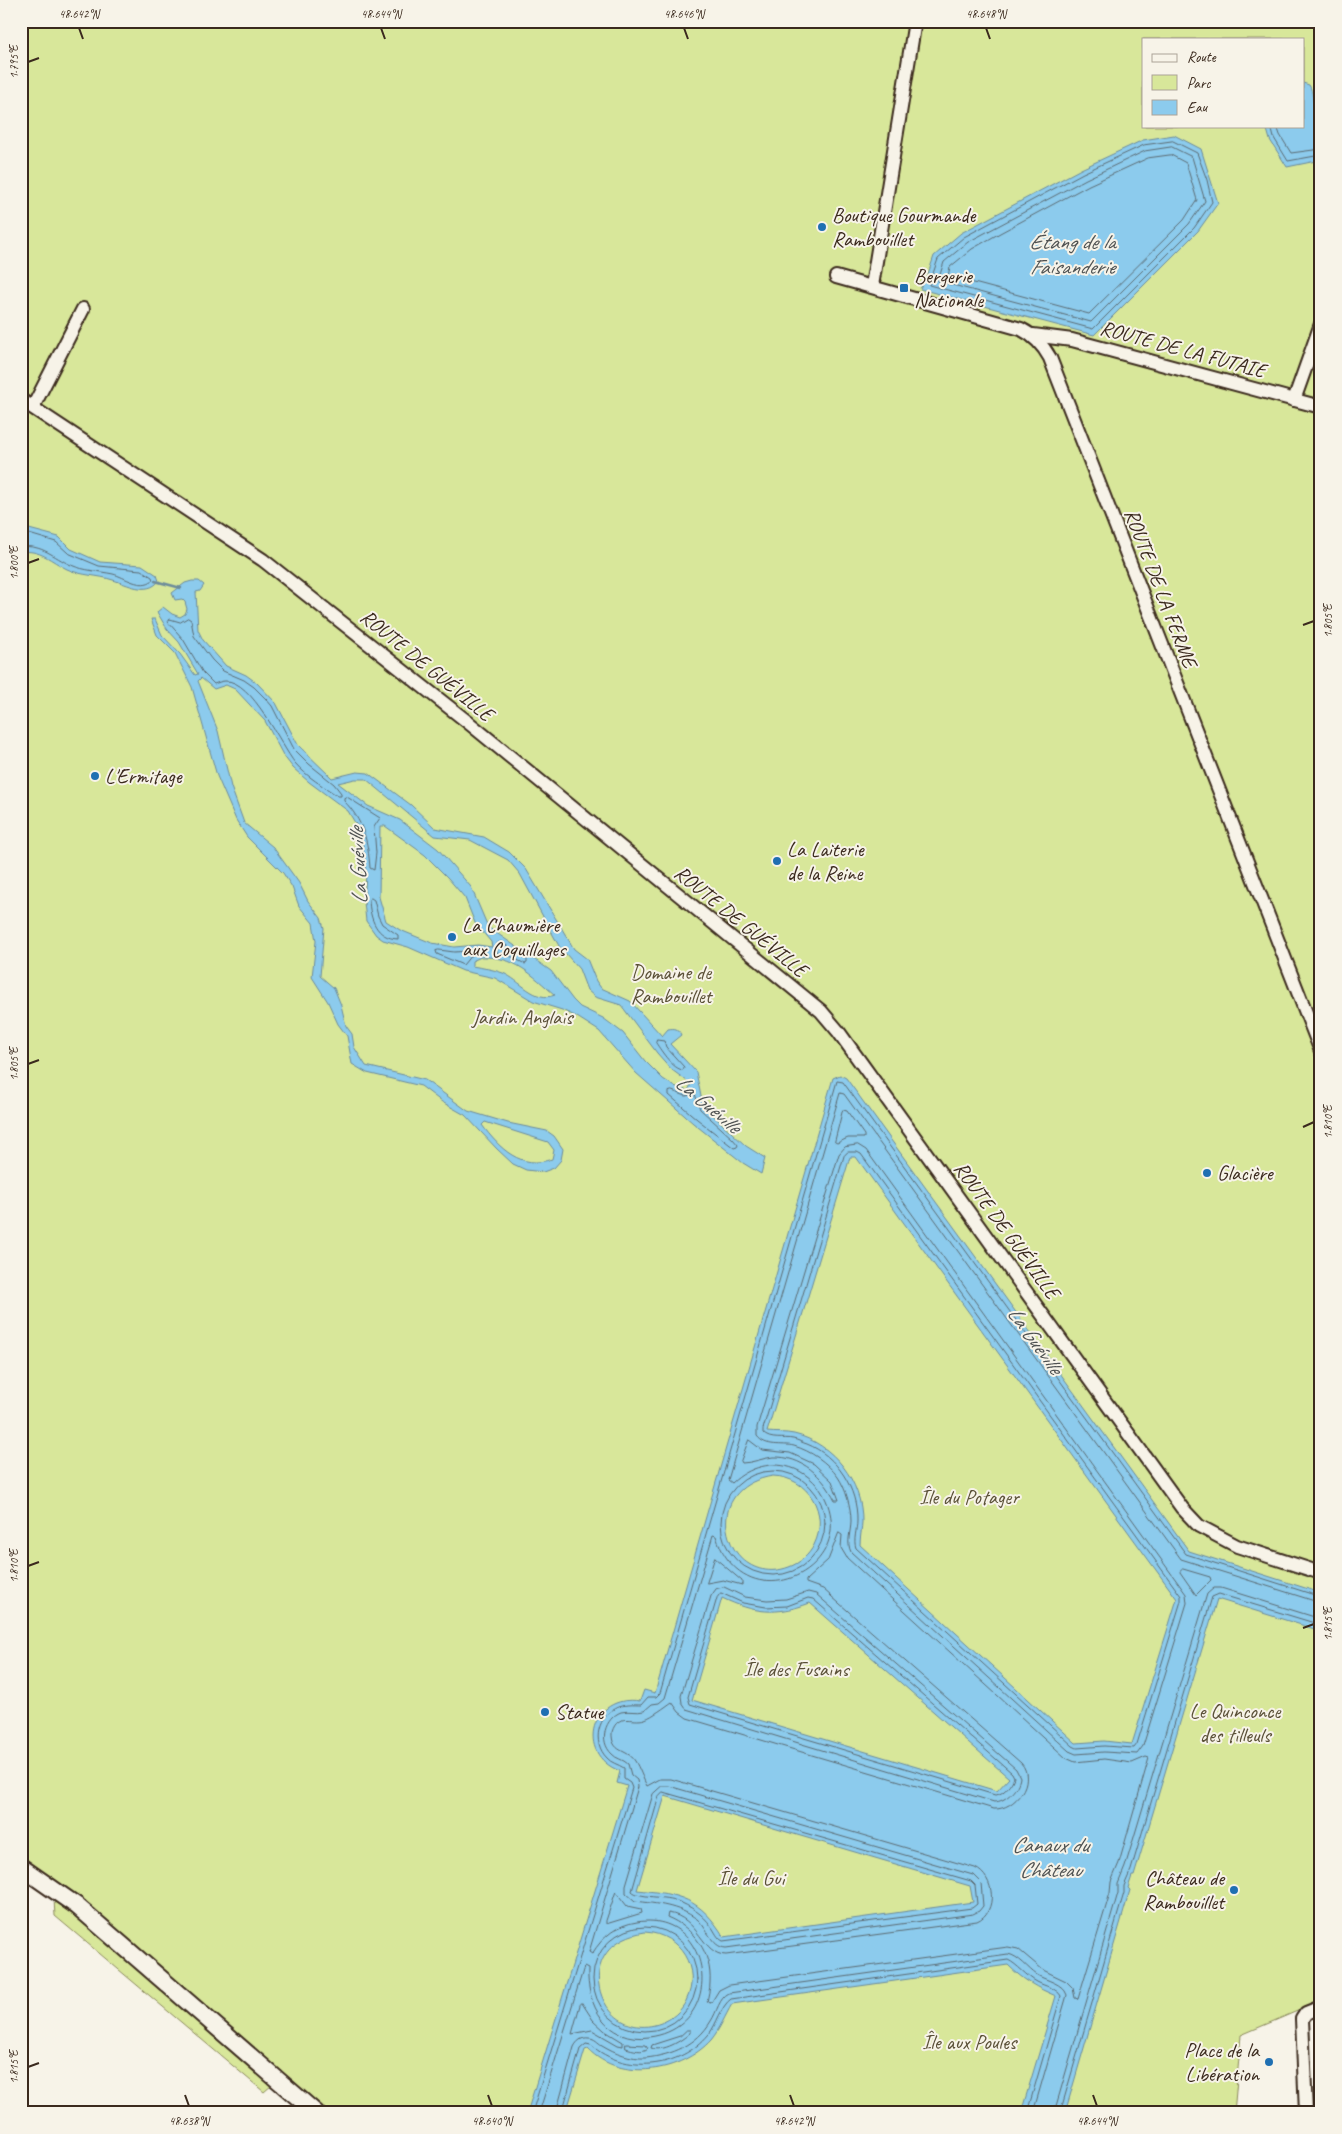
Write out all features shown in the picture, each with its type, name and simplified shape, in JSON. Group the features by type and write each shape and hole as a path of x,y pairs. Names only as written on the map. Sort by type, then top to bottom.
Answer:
{"main road":[{"path":"21,1867 77,1906 316,2113"}],"street":[{"path":"872,286 915,21"},
{"path":"21,205 21,213"},
{"name":"ROUTE DE LA FERME","path":"836,277 1021,329 1033,336 1044,347 1054,367 1321,1050"},
{"path":"33,407 83,309"},
{"path":"1294,400 1321,324"},
{"name":"ROUTE DE LA FUTAIE","path":"1033,336 1072,340 1321,407"},
{"name":"ROUTE DE GUÉVILLE","path":"21,400 263,560 469,723 821,1012 848,1045 1182,1508 1199,1526 1237,1546 1321,1573"},
{"path":"1306,2113 1302,2019 1306,2013 1321,2007"}],"green space":[{"name":"Domaine de Rambouillet","path":"21,21 1321,21 1321,2001 1241,2035 1234,2113 291,2113 294,2089 280,2078 264,2092 55,1916 53,1883 21,1862"}],"water":[{"path":"1304,83 1309,85 1316,109 1321,109 1321,160 1287,167 1270,140 1267,128 1304,128"},
{"name":"Étang de la Faisanderie","path":"1174,135 1201,149 1218,203 1198,231 1094,335 920,289 928,274 934,256 961,233 1081,169 1143,140"},
{"path":"29,529 59,537 71,549 100,562 142,565 157,575 159,581 149,588 137,588 107,578 67,569 34,552 21,552 21,530"},
{"path":"199,581 204,585 200,591 196,592 198,630 203,640 226,666 246,675 257,683 276,703 298,745 332,778 357,772 368,773 411,805 435,828 484,837 509,852 526,869 574,949 587,959 601,988 630,1001 662,1036 668,1029 679,1031 681,1035 670,1044 696,1072 703,1106 746,1146 765,1158 761,1174 743,1163 693,1123 636,1073 599,1031 577,1017 533,1001 495,978 463,971 408,947 383,940 376,935 366,921 364,902 366,874 363,846 357,826 348,811 293,768 283,755 265,721 235,689 226,685 214,689 201,678 198,681 218,731 231,787 244,823 273,847 321,918 324,928 320,976 334,988 341,1005 346,1026 352,1034 354,1047 366,1066 425,1080 468,1111 508,1123 547,1131 554,1136 563,1149 561,1160 554,1168 543,1172 526,1170 513,1164 465,1115 442,1102 421,1086 367,1073 352,1064 347,1036 338,1024 328,1002 312,977 316,941 313,923 299,906 292,887 283,873 247,837 236,820 217,776 192,687 175,653 157,635 151,619 155,619 162,635 180,654 195,675 198,674 179,642 167,629 157,612 163,607 180,617 185,614 187,609 185,602 182,599 175,600 172,593 185,583","holes":["355,779 366,779 435,836 470,840 508,860 520,874 559,946 579,969 587,990 595,997 621,1005 672,1070 691,1084 688,1091 674,1086 663,1079 645,1061 623,1033 603,1018 580,1007 551,971 488,927 471,887 438,849 400,820 368,806 338,783","380,826 385,826 425,855 448,878 465,898 475,923 491,942 492,947 478,945 454,947 432,943 400,930 386,921 379,897","481,957 513,963 530,974 555,995 541,996 528,990 503,973 472,966 472,961","485,1122 548,1142 554,1150 552,1159 531,1162 512,1155 496,1142 482,1125"]},
{"name":"Canaux du Château","path":"840,1075 846,1078 1189,1551 1321,1593 1321,1631 1217,1599 1134,1876 1132,1876 1128,1888 1130,1890 1065,2113 1021,2113 1056,1996 1030,1983 1008,1965 732,2004 711,2040 699,2051 684,2060 668,2066 634,2070 602,2060 588,2049 585,2050 566,2113 527,2113 627,1786 617,1783 620,1771 606,1763 597,1752 593,1739 594,1727 600,1715 610,1706 623,1701 640,1701 644,1690 655,1693 833,1078","holes":["850,1157 856,1157 1177,1599 1132,1744 1104,1741 1076,1743 860,1545 862,1522 861,1507 857,1493 843,1466 833,1455 821,1446 794,1434 767,1432","773,1476 785,1478 806,1490 813,1499 819,1521 818,1533 810,1552 797,1563 789,1567 767,1570 749,1564 736,1551 728,1535 727,1516 733,1499 748,1484","722,1598 744,1607 765,1611 786,1610 810,1603 1009,1778 997,1791 692,1700","665,1796 970,1886 973,1902 724,1937 715,1924 697,1906 688,1900 637,1890","645,1932 657,1934 668,1939 678,1946 685,1955 689,1966 691,1977 690,1989 684,2005 672,2017 661,2023 640,2026 622,2020 608,2008 600,1991 599,1973 605,1955 620,1941"]}],"waterway":[{"name":"La Guéville","path":"155,581 181,588"}],"place":[{"name":"Boutique Gourmande Rambouillet","path":"822,227"},
{"name":"Bergerie Nationale","path":"904,288"},
{"name":"L'Ermitage","path":"95,776"},
{"name":"La Laiterie de la Reine","path":"777,861"},
{"name":"La Chaumière aux Coquillages","path":"452,937"},
{"name":"Glacière","path":"1207,1173"},
{"name":"Statue","path":"545,1712"},
{"name":"Château de Rambouillet","path":"1234,1890"},
{"name":"Place de la Libération","path":"1269,2062"}],"park label":[{"name":"Jardin Anglais","path":"522,1017"},
{"name":"Île du Potager","path":"969,1497"},
{"name":"Île des Fusains","path":"796,1669"},
{"name":"Le Quinconce des tilleuls","path":"1235,1723"},
{"name":"Île du Gui","path":"751,1878"},
{"name":"Île aux Poules","path":"969,2042"}]}
